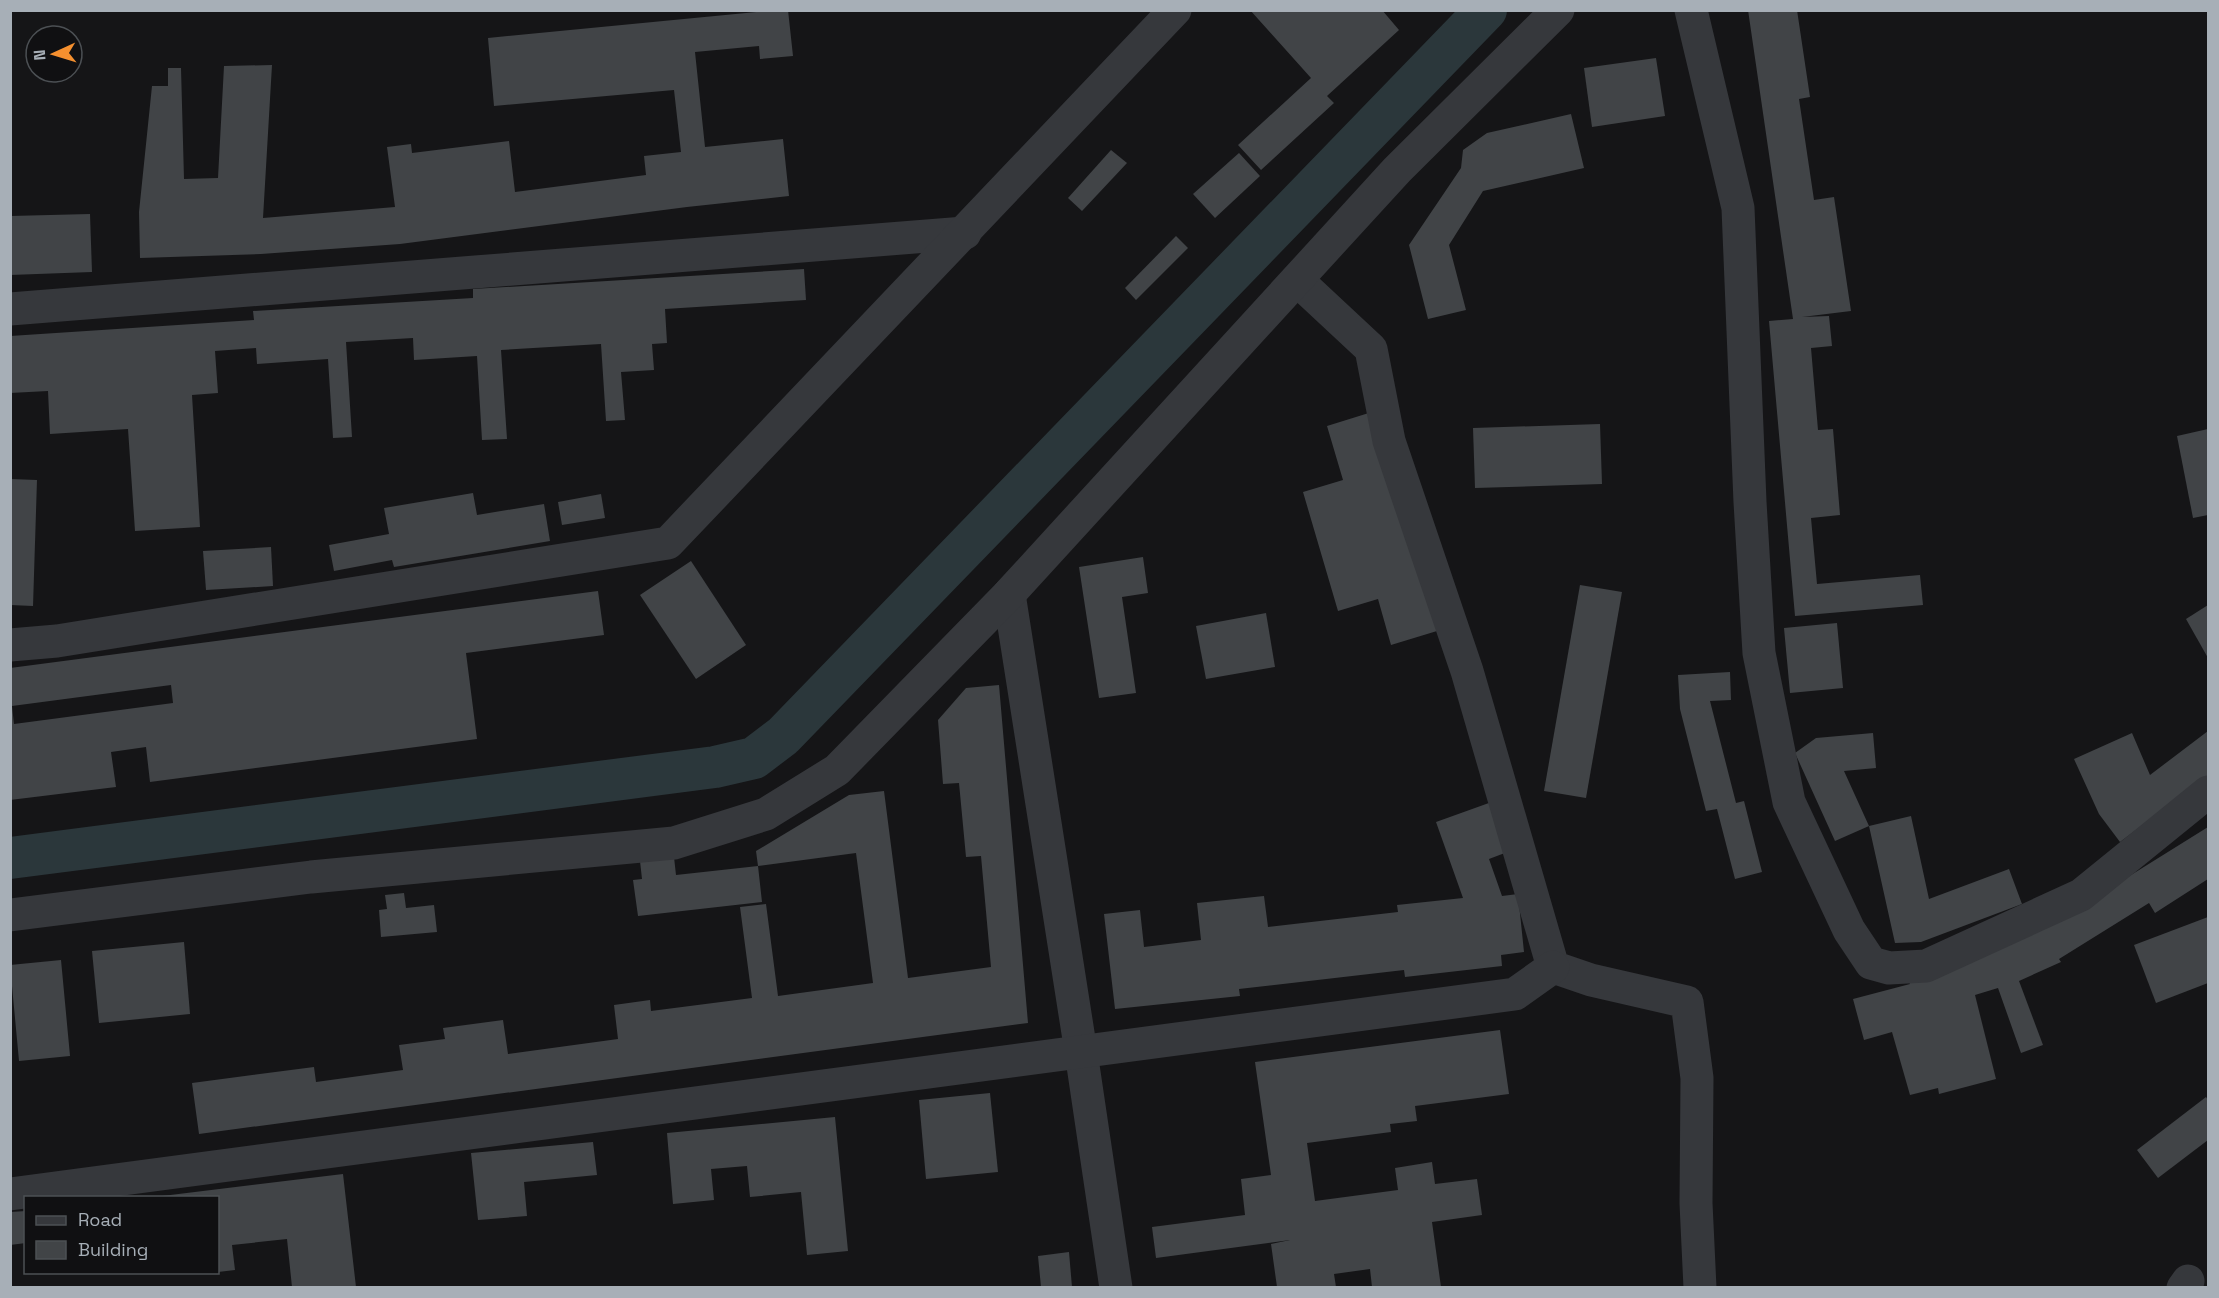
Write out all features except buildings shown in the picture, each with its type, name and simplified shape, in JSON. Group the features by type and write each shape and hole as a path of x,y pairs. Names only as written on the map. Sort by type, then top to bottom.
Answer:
{"street":[{"path":"10,645 57,641 668,543 1175,10"},
{"path":"10,915 310,877 674,843 766,814 837,771 1009,594 1397,170 1558,10"},
{"path":"1691,10 1738,208 1750,502 1759,653 1789,802 1848,930 1870,963 1889,968 1926,966 2081,895 2208,792"},
{"path":"10,309 965,232"},
{"path":"1297,280 1371,349 1389,441 1467,671 1553,968"},
{"path":"1009,594 1082,1052 1116,1287"},
{"path":"10,1194 1515,994 1553,968"},
{"path":"1553,968 1591,980 1687,1002 1697,1078 1696,1203 1700,1287"}],"waterway":[{"path":"10,858 715,767 754,758 783,736 1486,10"}]}
